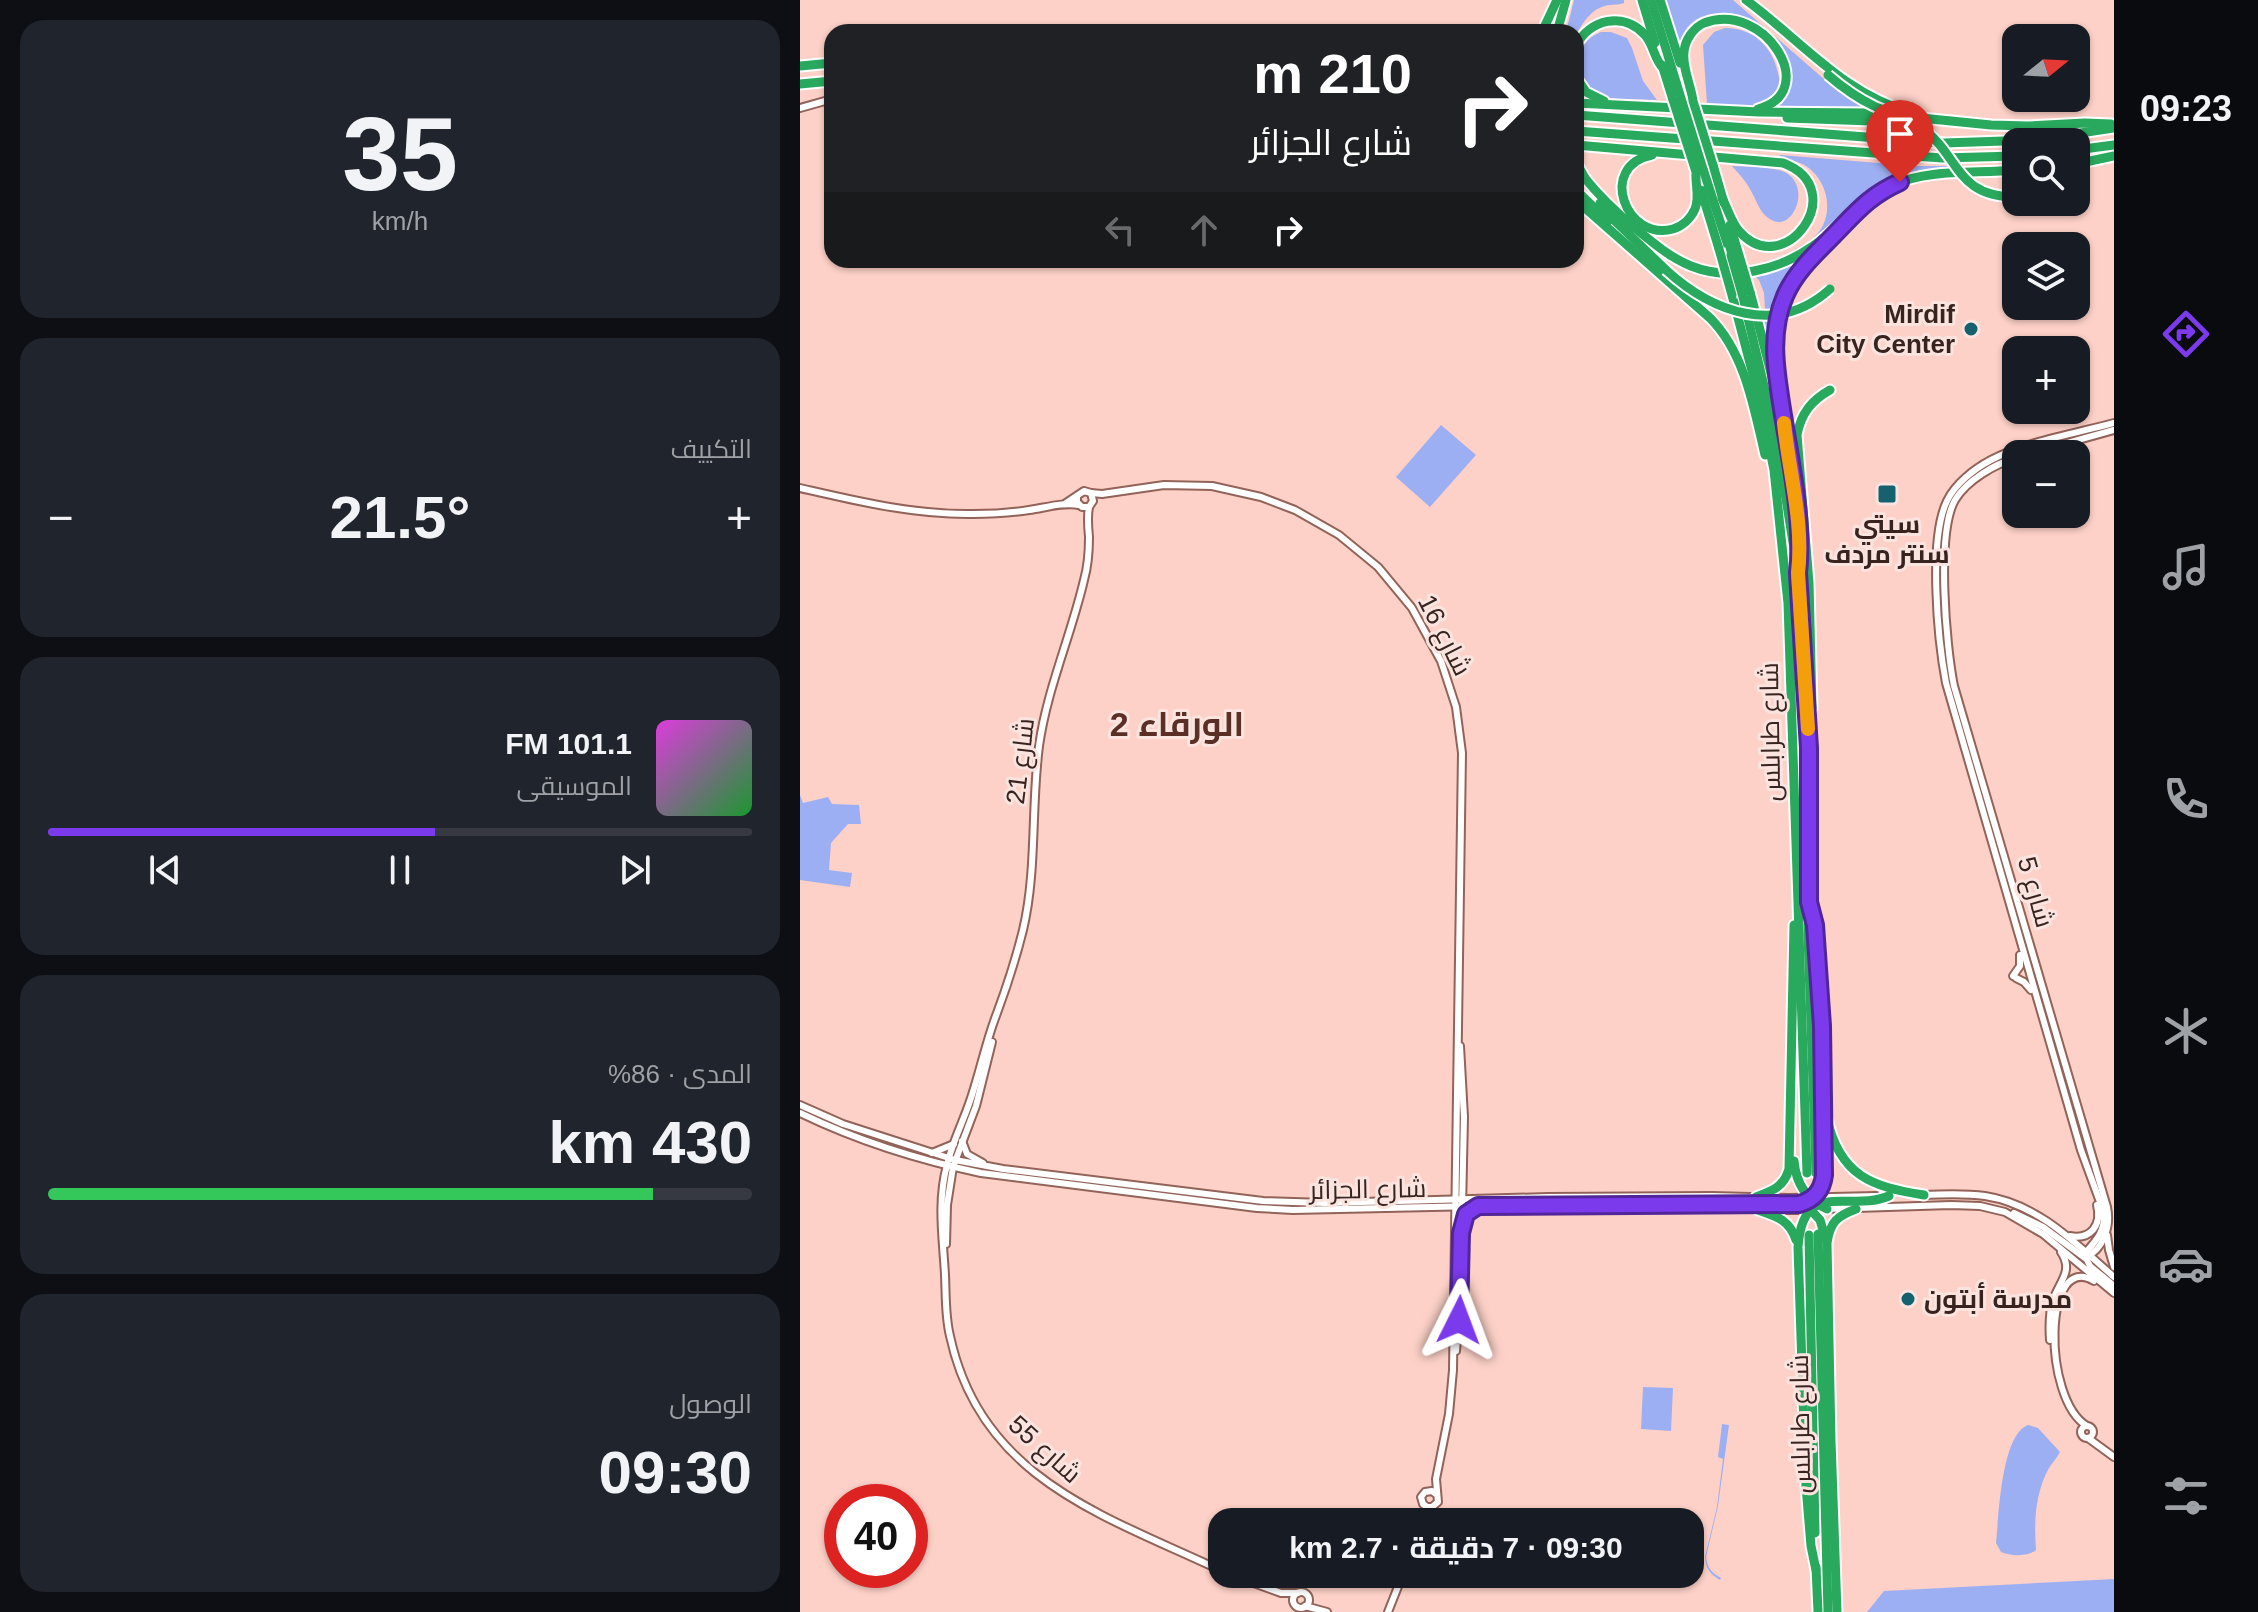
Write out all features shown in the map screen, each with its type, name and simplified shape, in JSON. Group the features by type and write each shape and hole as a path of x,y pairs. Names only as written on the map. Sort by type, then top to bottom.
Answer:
{"highway":[{"path":"1546,24 1557,0"},
{"path":"1559,24 1566,0"},
{"path":"1642,0 1664,69 1735,254"},
{"path":"1651,0 1676,98"},
{"path":"1660,0 1693,101"},
{"path":"1738,0 1859,98 1922,128 1967,181 1989,193 2002,195"},
{"path":"1746,0 1834,73 1866,95 1890,106 1941,120"},
{"path":"1584,34 1598,23 1611,20 1625,22 1645,35 1664,69"},
{"path":"1670,153 1639,159 1625,173 1622,183 1623,198 1629,211 1638,221 1662,230 1686,222 1696,206 1704,169 1683,58 1687,39 1707,22 1741,20 1759,28 1773,41 1782,59 1786,76 1782,93 1773,103 1762,108 1741,111"},
{"path":"800,66 824,64"},
{"path":"800,84 824,82"},
{"path":"1584,90 1608,102 1643,105 1741,111 1871,113 2028,126 2085,123 2114,126"},
{"path":"1584,103 1643,105"},
{"path":"1584,110 1653,110 1897,122 1922,128"},
{"path":"1584,114 1944,143 2034,140 2114,126"},
{"path":"1584,132 1942,158 2002,156"},
{"path":"2090,148 2114,145"},
{"path":"1584,146 1788,164 1808,182 1813,203 1809,220 1800,233 1786,242 1769,245 1752,241 1741,234 1734,224 1704,169"},
{"path":"2090,161 2114,156"},
{"name":"شارع طرابلس","path":"1704,169 1719,249 1767,434 1785,571 1791,654 1798,914 1811,1173 1809,748 1798,573 1776,437 1747,295"},
{"path":"1584,177 1622,217 1667,253 1691,266 1715,272 1751,272 1785,262 1814,246 1878,192 1913,178 2002,171"},
{"path":"1584,177 1613,219 1664,268"},
{"path":"1584,197 1643,252 1702,298 1730,310 1768,314 1788,312 1808,306 1829,289"},
{"path":"1722,198 1785,435"},
{"path":"1584,207 1725,334 1740,363 1775,488"},
{"path":"1798,573 1797,511 1774,355 1775,330 1781,305 1799,272 1856,210"},
{"path":"1809,748 1811,623 1797,435 1805,411 1830,390"},
{"path":"1809,902 1815,925 1820,987 1824,1179 1801,1226 1798,1247 1806,1486 1816,1570"},
{"path":"1798,914 1793,934 1791,1106 1795,1168 1800,1183 1813,1203 1827,1243"},
{"path":"1823,1100 1836,1148 1856,1173 1886,1188 1924,1195"},
{"path":"1756,1197 1774,1190 1787,1178 1791,1106"},
{"path":"1721,1206 1876,1201 1889,1196"},
{"path":"1789,1198 1813,1203"},
{"path":"1837,1612 1827,1243 1834,1220 1856,1209"},
{"path":"1758,1210 1788,1223 1798,1247"},
{"name":"شارع طرابلس","path":"1818,1612 1813,1235 1828,1612"}],"street":[{"path":"800,108 824,101"},
{"path":"1942,529 1950,496 1961,482 1986,463 2012,452 2114,423"},
{"path":"2078,440 2114,430"},
{"path":"1942,529 1962,491 1995,464 2002,462"},
{"name":"شارع 16","path":"800,488 925,512 1008,513 1085,502 1106,493 1150,486 1191,485 1229,489 1277,503 1325,526 1357,548 1389,579 1414,610 1441,661 1456,707 1463,773 1458,1023 1460,1303 1447,1425 1436,1479"},
{"name":"شارع 21","path":"951,1163 1026,918 1042,723 1085,577 1089,547 1085,502"},
{"name":"شارع 5","path":"1942,529 1938,611 1946,683 2081,1150 2104,1218 2101,1233 2087,1256"},
{"name":"شارع 5","path":"1942,529 1947,632 1954,686 2107,1207 2107,1233 2114,1267"},
{"path":"1938,611 1943,613 1947,632"},
{"path":"2021,943 2021,964 2014,977 2027,984 2039,1005"},
{"name":"شارع 21","path":"958,1143 976,1106 1000,1007"},
{"path":"982,1062 985,1065 983,1079"},
{"name":"شارع الجزائر","path":"800,1105 843,1124 981,1173 1276,1209 1721,1206 1758,1210 1813,1203 1856,1209 1980,1206 2005,1212 2036,1229 2113,1290"},
{"name":"شارع الجزائر","path":"800,1113 843,1133 927,1161 985,1165 1263,1201 1789,1198"},
{"path":"930,1153 958,1143 967,1154 985,1165"},
{"path":"2066,1235 2086,1236 2099,1221 2099,1211 2081,1150"},
{"path":"927,1161 944,1179"},
{"name":"شارع 55","path":"951,1163 944,1179 940,1210 947,1321 964,1383 978,1410 1007,1447 1049,1485 1083,1506 1208,1564"},
{"name":"شارع 55","path":"945,1273 951,1163"},
{"path":"949,1186 960,1174 981,1173"},
{"path":"1460,1175 1468,1191 1485,1198"},
{"path":"1439,1199 1451,1191 1460,1175"},
{"path":"1889,1196 1972,1195 2007,1201 2039,1216 2066,1235 2113,1290"},
{"path":"1458,1232 1466,1214 1478,1206"},
{"path":"1433,1208 1449,1215 1458,1232"},
{"path":"2005,1212 2028,1218 2114,1277"},
{"path":"2087,1256 2107,1233"},
{"path":"2054,1243 2064,1256 2067,1267 2053,1301 2051,1356 2056,1381 2062,1397 2084,1428 2082,1436 2090,1436 2114,1456"},
{"path":"2052,1327 2061,1296 2073,1278 2087,1277 2113,1290"},
{"path":"1436,1479 1438,1502 1432,1507 1424,1506 1421,1497 1436,1479"},
{"path":"1427,1491 1436,1494"},
{"path":"1267,1588 1281,1593 1300,1607 1324,1610"},
{"path":"1388,1612 1397,1588"},
{"path":"1281,1593 1305,1593 1324,1610"},
{"path":"1295,1603 1298,1593"},
{"path":"1305,1606 1309,1597"}],"shaded area":[{"path":"1574,0 1624,0 1624,3 1594,11 1583,24 1568,24"},
{"path":"1664,0 1733,0 1832,86 1873,111 1771,108 1779,102 1783,91 1783,56 1776,39 1755,22 1741,17 1714,15 1701,19 1691,27 1680,50"},
{"path":"1725,28 1752,35 1771,55 1779,84 1778,92 1770,101 1747,107 1707,104 1703,45 1714,32"},
{"path":"1601,32 1611,32 1627,38 1643,81 1657,100 1606,97 1589,89 1584,84 1584,45"},
{"path":"1780,155 1916,166 1966,166 1892,180 1871,192 1826,232 1792,251 1818,233 1826,217 1827,200 1821,183 1810,169"},
{"path":"1732,166 1776,169 1792,177 1798,197 1791,215 1785,221 1776,222 1767,217"},
{"path":"1814,249 1791,275 1777,299 1771,327 1771,361 1761,321 1765,309 1764,293 1759,280 1751,273"},
{"path":"1441,425 1476,455 1430,507 1396,477"},
{"path":"800,795 803,803 828,797 832,804 859,805 861,824 848,824 831,843 829,870 852,873 850,887 800,880"},
{"path":"1643,1387 1673,1388 1671,1431 1641,1429"},
{"path":"1722,1424 1729,1425 1718,1506 1706,1557 1709,1567 1720,1580 1709,1571 1705,1557 1717,1507 1723,1459 1718,1457"},
{"path":"2028,1425 2038,1428 2060,1452 2044,1478 2038,1498 2036,1550 2024,1555 2009,1554 2001,1552 1996,1543 2000,1496 2012,1444"},
{"path":"2114,1579 2114,1612 1867,1612 1884,1591"}],"slow traffic":[{"path":"1784,423 1797,511 1808,729"}],"place":[{"name":"Mirdif City Center","path":"1971,329"},
{"name":"سيتي سنتر مردف","path":"1887,494"},
{"name":"مدرسة أبتون","path":"1908,1299"}],"district":[{"name":"الورقاء 2","path":"1177,724"}],"route":[{"path":"1459,1320 1461,1233 1464,1217 1478,1206 1799,1204 1813,1198 1822,1185 1822,1026 1815,925 1809,902 1809,748 1797,511 1774,339 1786,293 1807,262 1856,210 1878,192 1900,182"}]}
